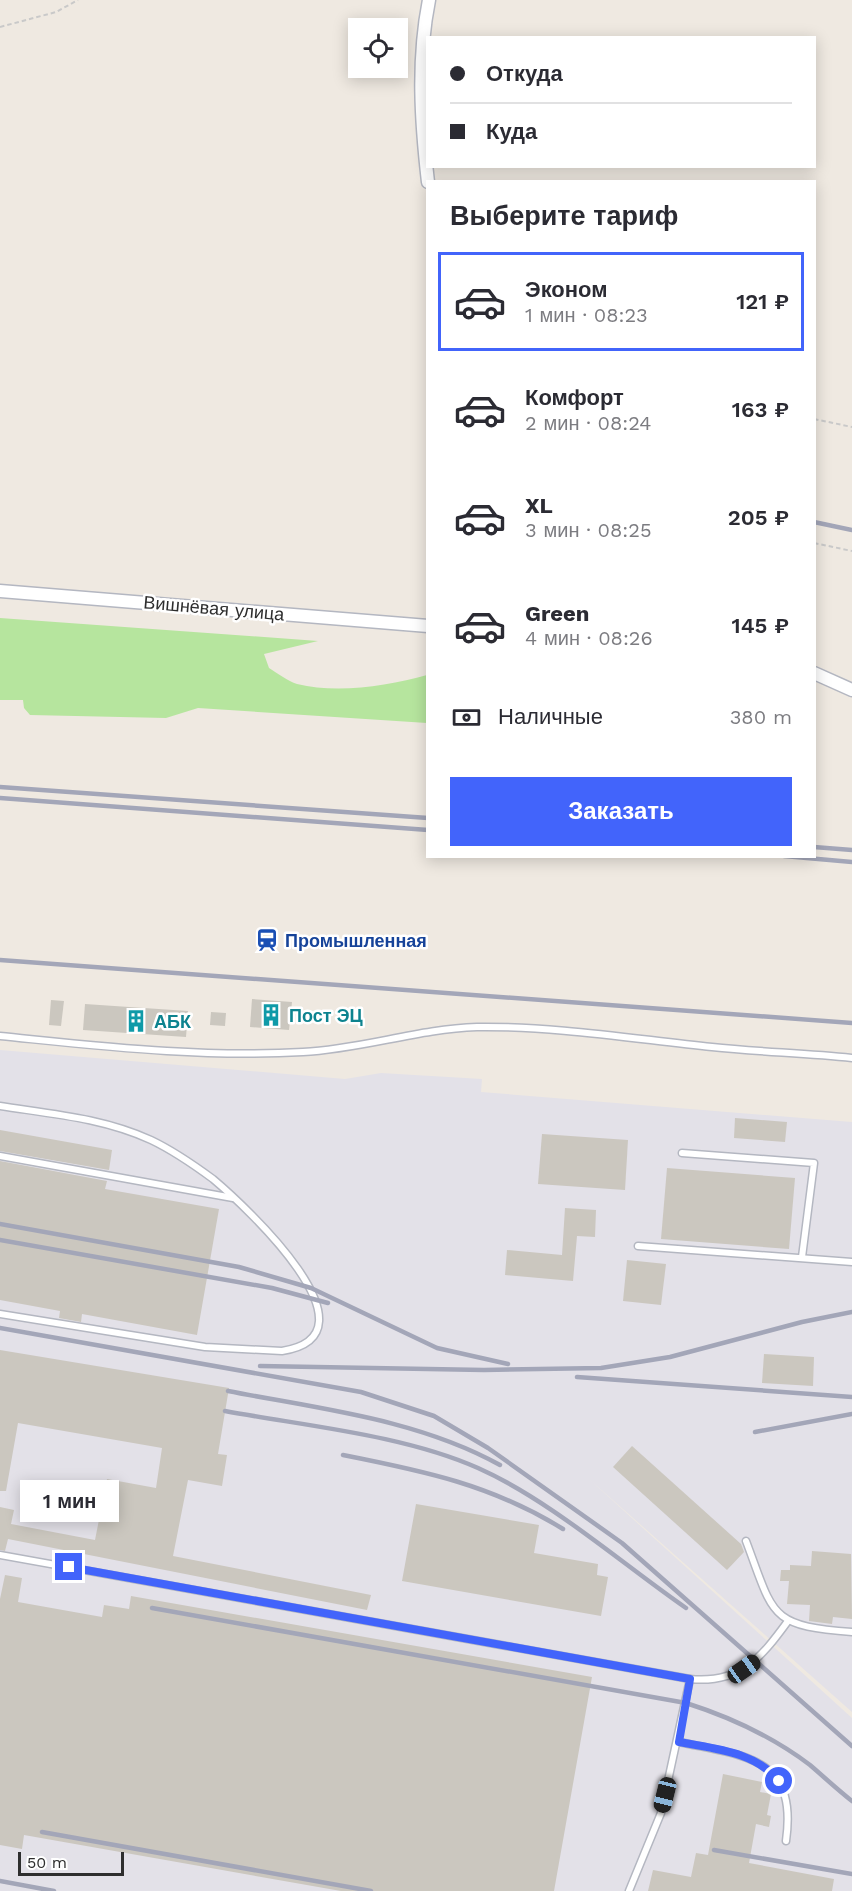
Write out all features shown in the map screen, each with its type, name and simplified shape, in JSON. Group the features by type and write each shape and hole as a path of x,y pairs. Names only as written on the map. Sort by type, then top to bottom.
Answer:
{"street":[{"path":"426,153 421,81 421,39 429,0"},
{"name":"Вишнёвая улица","path":"0,591 426,626"},
{"path":"816,674 852,690"}],"lane":[{"path":"0,1036 169,1052 259,1054 338,1049 445,1030 511,1028 570,1031 734,1049 852,1058"},
{"path":"0,1106 100,1121 122,1128 181,1157 234,1198 263,1226 311,1288 319,1311 319,1327 303,1345 282,1351 205,1347 0,1314"},
{"path":"682,1153 814,1163 802,1257"},
{"path":"0,1156 234,1198"},
{"path":"638,1246 852,1262"},
{"path":"746,1541 768,1597 774,1608 788,1621 812,1629 852,1632"},
{"path":"0,1555 690,1679 717,1680 744,1669 763,1653 788,1621"},
{"path":"629,1891 658,1823 679,1742 690,1679"},
{"path":"679,1742 746,1756 769,1769 785,1792 788,1805 786,1841"}],"path":[{"path":"0,27 56,12 78,0"},
{"path":"816,419 852,427"},
{"path":"816,543 852,551"}],"shaded area":[{"path":"0,1050 345,1079 381,1073 482,1079 481,1092 852,1122 852,1712 589,1479 852,1718 852,1891 0,1891"}],"green space":[{"path":"0,618 318,641 264,654 269,668 297,684 312,687 362,687 426,675 426,723 198,708 166,718 30,715 24,708 23,700 0,700"}],"building":[{"name":"Пост ЭЦ","path":"252,999 292,1002 289,1030 250,1027"},
{"path":"51,1000 64,1001 61,1026 49,1025"},
{"name":"АБК","path":"85,1004 188,1011 186,1037 83,1030"},
{"path":"211,1012 226,1013 225,1026 210,1025"},
{"path":"735,1118 787,1122 785,1142 734,1138"},
{"path":"0,1130 112,1150 109,1170 0,1151"},
{"path":"542,1134 628,1140 625,1190 538,1184"},
{"path":"0,1161 107,1181 105,1189 219,1209 197,1335 82,1314 81,1322 59,1318 60,1311 0,1300"},
{"path":"667,1168 795,1178 789,1249 661,1239"},
{"path":"565,1208 596,1210 595,1237 577,1236 573,1281 505,1275 507,1250 562,1255"},
{"path":"627,1260 666,1264 661,1305 623,1301"},
{"path":"0,1350 229,1388 218,1454 227,1455 222,1486 188,1480 173,1556 371,1595 367,1610 8,1539 5,1551 0,1550 0,1507 14,1510 11,1524 95,1540 107,1479 156,1488 162,1448 18,1423 6,1491 0,1491"},
{"path":"764,1354 814,1357 813,1386 762,1383"},
{"path":"632,1446 741,1544 744,1552 727,1570 613,1467"},
{"path":"416,1504 539,1525 534,1553 598,1564 597,1575 608,1577 601,1616 402,1581"},
{"path":"812,1551 851,1554 852,1619 833,1617 832,1624 809,1621 810,1605 787,1604 789,1581 780,1581 781,1570 790,1570 790,1565 811,1566"},
{"path":"5,1575 22,1578 18,1602 102,1617 104,1605 129,1609 131,1596 592,1677 554,1891 341,1891 24,1835 22,1849 0,1845 0,1599"},
{"path":"723,1774 762,1782 760,1792 771,1794 767,1815 771,1816 769,1827 756,1824 749,1863 834,1879 832,1891 648,1891 653,1870 691,1877 696,1853 708,1855"}],"railway":[{"path":"816,522 852,530"},
{"path":"0,787 426,818"},
{"path":"0,798 426,830"},
{"path":"816,847 852,850"},
{"path":"807,858 852,862"},
{"path":"0,960 852,1023"},
{"path":"0,1224 239,1267 311,1288 437,1348 508,1364"},
{"path":"0,1240 272,1288 328,1303"},
{"path":"260,1366 484,1370 601,1368 670,1357 802,1322 852,1312"},
{"path":"0,1328 361,1392 434,1416 488,1448 622,1543 852,1746"},
{"path":"577,1377 852,1397"},
{"path":"228,1391 333,1410 402,1426 468,1449 500,1465"},
{"path":"225,1411 387,1439 419,1447 478,1468 505,1481 558,1514 686,1608"},
{"path":"755,1432 852,1414"},
{"path":"343,1455 402,1467 484,1490 563,1529"},
{"path":"152,1608 686,1703 735,1721 781,1745 810,1765 852,1801"},
{"path":"42,1832 371,1891"},
{"path":"714,1850 852,1874"},
{"path":"0,1881 54,1891"}],"place":[{"name":"Промышленная","path":"267,940"},
{"name":"Пост ЭЦ","path":"271,1015"},
{"name":"АБК","path":"136,1021"}],"route":[{"path":"69,1567 690,1679 679,1742 746,1756 769,1769 779,1781"}]}
